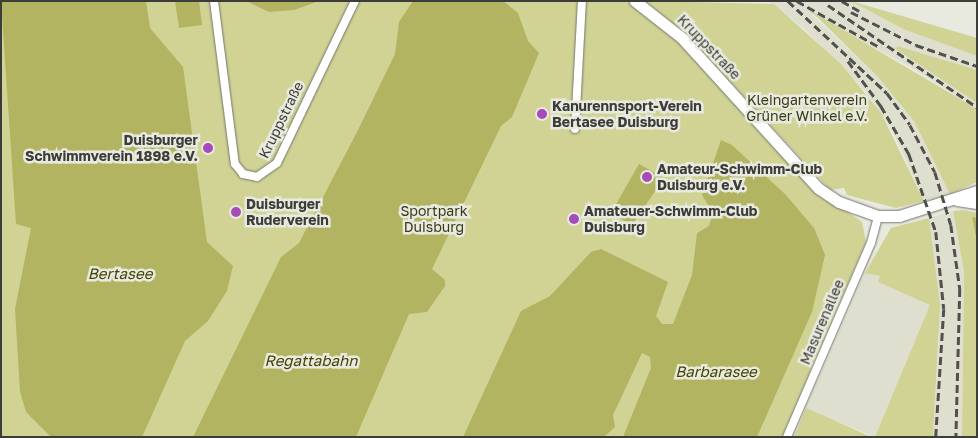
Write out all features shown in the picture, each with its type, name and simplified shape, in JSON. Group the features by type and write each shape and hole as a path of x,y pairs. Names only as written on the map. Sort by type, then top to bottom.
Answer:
{"street":[{"name":"Kruppstraße","path":"214,1 235,164 243,174 257,178 277,163 355,1"},
{"path":"575,129 582,1"},
{"name":"Kruppstraße","path":"635,1 682,38 818,188 839,202 878,216 899,216 957,200 977,191"},
{"name":"Kruppstraße","path":"957,200 977,203"},
{"name":"Masurenallee","path":"787,437 871,244 878,216"}],"shaded area":[{"path":"769,1 852,1 903,29 977,56 977,70 896,49 977,103 977,109 911,67 810,13 879,78 914,121 950,194 924,201 894,133 865,91 807,31"},
{"path":"953,211 964,271 962,437 933,437 939,337 929,218"},
{"path":"872,272 880,276 878,282 931,305 875,437 806,408 865,273"}],"green space":[{"name":"Sportpark Duisburg","path":"1,1 627,1 680,42 842,208 862,222 866,242 782,437 1,437"},
{"name":"Kleingartenverein Grüner Winkel e.V.","path":"645,1 774,4 841,64 881,113 924,201 896,208 847,195 844,188 830,190 686,34"},
{"path":"851,1 977,38 977,56 903,29"},
{"path":"811,11 977,109 977,182 950,194 914,121 879,78"},
{"path":"897,46 977,70 977,103 896,49"},
{"path":"963,210 977,213 977,437 962,437 964,271 953,211"},
{"path":"929,218 940,305 933,437 875,437 930,305 878,282 880,276 865,273 891,228"},
{"path":"806,408 825,416 871,437 794,437"}],"water":[{"name":"Bertasee","path":"1,1 146,1 150,28 183,67 207,242 233,266 227,291 208,321 185,341 142,437 51,437 26,412 20,392 15,309 31,228 16,224"},
{"path":"175,1 199,1 202,25 179,28"},
{"path":"246,1 319,1 294,10 269,12"},
{"name":"Regattabahn","path":"413,1 503,1 518,13 528,41 539,53 512,117 501,126 432,269 445,280 445,286 427,312 409,314 356,437 193,437 281,257 299,243 358,130 395,54 399,22"},
{"name":"Barbarasee","path":"721,140 732,145 786,195 814,228 825,255 812,312 757,437 623,437 651,368 650,357 642,353 613,415 615,427 604,437 463,437 521,311 550,296 591,252 601,249 668,282 656,316 662,324 673,324 692,275 697,233 709,226 713,213 702,195"},
{"path":"639,164 664,178 632,225 611,213"}],"waterway":[{"path":"974,218 977,234"}],"railway":[{"path":"788,1 887,93 910,125 935,172 951,225 960,289 956,437"},
{"path":"797,1 881,48"},
{"path":"842,1 859,11"},
{"path":"828,5 977,107"},
{"path":"851,12 916,45 977,66"},
{"path":"848,61 881,106 909,154 936,232 944,309 936,437"}],"place":[{"name":"Kanurennsport-Verein Bertasee Duisburg","path":"542,114"},
{"name":"Duisburger Schwimmverein 1898 e.V.","path":"208,148"},
{"name":"Amateur-Schwimm-Club Duisburg e.V.","path":"647,177"},
{"name":"Duisburger Ruderverein","path":"236,212"},
{"name":"Amateuer-Schwimm-Club Duisburg","path":"574,219"}]}
